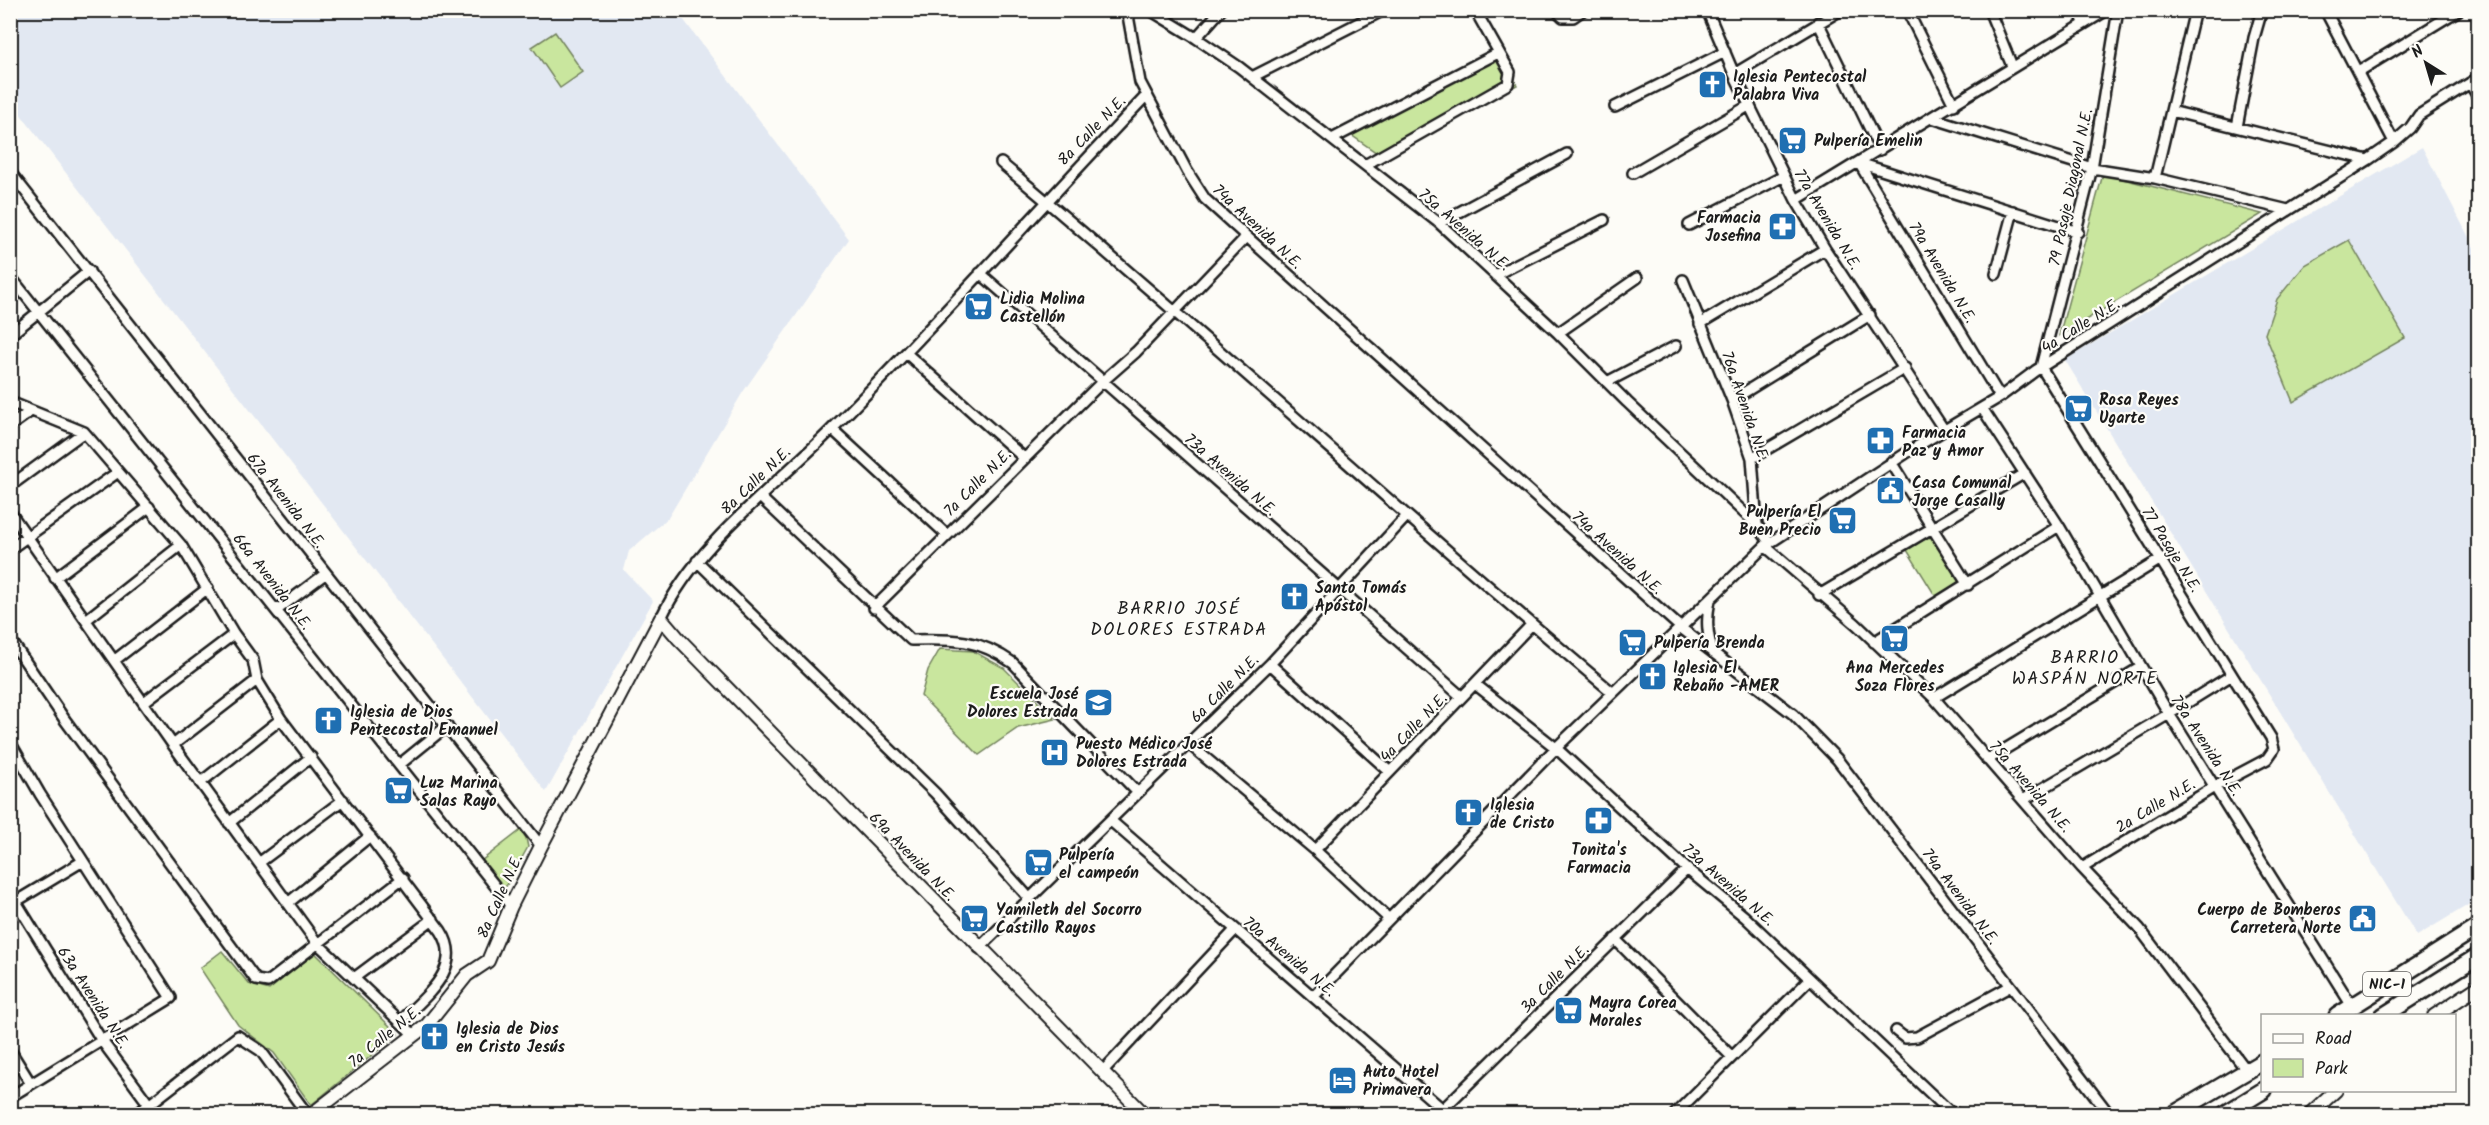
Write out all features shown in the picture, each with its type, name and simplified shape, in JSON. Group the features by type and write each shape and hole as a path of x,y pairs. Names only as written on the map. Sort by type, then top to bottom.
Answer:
{"highway":[{"name":"NIC-1","path":"2340,1014 2478,927"},
{"name":"NIC-1","path":"2386,1014 2478,956"},
{"path":"2174,1114 2261,1063"},
{"path":"2225,1114 2261,1092"}],"street":[{"name":"74a Avenida N.E.","path":"1127,10 1140,82 1186,171 1205,200 1681,628 1793,714 1837,759 2109,1114"},
{"name":"75a Avenida N.E.","path":"1150,10 1196,38 1252,77 1439,223 1558,333 1754,523"},
{"path":"1196,38 1221,10"},
{"path":"1252,77 1384,10"},
{"path":"1365,165 1508,84 1510,72 1475,10"},
{"path":"1556,10 1563,17 1573,17 1583,10"},
{"name":"77a Avenida N.E.","path":"1707,10 1734,74 1796,200 1825,249 1944,430"},
{"path":"1734,74 1841,10"},
{"path":"1907,10 1954,105"},
{"path":"1989,10 2012,66"},
{"path":"2079,10 2084,23"},
{"path":"1796,200 2107,10"},
{"name":"79 Pasaje Diagonal N.E.","path":"2041,367 2078,232 2092,168 2118,10"},
{"path":"2155,178 2195,10"},
{"path":"2237,127 2254,38 2262,10"},
{"path":"2325,10 2394,142"},
{"path":"2358,72 2459,10"},
{"path":"1818,22 1880,150"},
{"path":"1332,139 1498,52"},
{"path":"1615,107 1725,52"},
{"path":"2474,81 2478,98"},
{"name":"4a Calle N.E.","path":"1314,996 1612,692 1768,544 1891,462 2000,397 2041,367 2368,160 2410,128 2419,115 2474,81"},
{"name":"8a Calle N.E.","path":"488,961 511,906 541,846 669,600 697,561 906,353 1147,95"},
{"path":"1633,173 1750,105"},
{"path":"2171,111 2368,160"},
{"path":"1932,118 2092,168 2155,178 2288,210"},
{"path":"1439,223 1567,154"},
{"path":"1001,162 1176,312 1406,517 1612,692"},
{"path":"1859,163 2078,232"},
{"name":"79a Avenida N.E.","path":"1859,163 2000,397"},
{"name":"67a Avenida N.E.","path":"10,172 541,846"},
{"path":"1689,225 1784,176"},
{"path":"1996,274 2013,212"},
{"path":"1495,275 1604,220"},
{"path":"1103,381 1176,312 1246,237"},
{"path":"1700,324 1825,249"},
{"path":"10,335 89,271"},
{"name":"73a Avenida N.E.","path":"980,273 1462,697"},
{"name":"66a Avenida N.E.","path":"10,276 511,906"},
{"path":"1558,333 1637,278"},
{"name":"76a Avenida N.E.","path":"1683,280 1732,400 1752,458 1754,523"},
{"path":"1732,400 1870,315"},
{"path":"1607,382 1676,346"},
{"path":"906,353 1024,458"},
{"name":"77 Pasaje N.E.","path":"2041,367 2271,738 2274,749"},
{"path":"1752,458 1905,368"},
{"name":"7a Calle N.E.","path":"874,608 1103,381"},
{"path":"10,402 84,432 181,545 234,634 253,660 257,680 281,719 403,878 448,942 449,957 443,975 401,1021"},
{"name":"78a Avenida N.E.","path":"1982,408 2059,526 2169,714 2352,1006"},
{"path":"10,426 31,411"},
{"path":"832,429 947,535"},
{"path":"10,486 84,432"},
{"path":"1891,462 1968,585"},
{"path":"10,549 117,472"},
{"path":"1819,594 2025,473"},
{"path":"760,497 874,608 911,640 945,639 994,650 1013,663 1138,793"},
{"path":"55,578 149,507"},
{"path":"10,512 172,745 260,862 317,943 414,1035"},
{"name":"6a Calle N.E.","path":"979,948 1270,664 1406,517"},
{"path":"1754,523 1768,544"},
{"path":"1874,642 2059,526"},
{"name":"75a Avenida N.E.","path":"1768,544 1819,594 1934,698 2082,868 2139,928 2247,1071"},
{"path":"86,620 181,545"},
{"path":"1934,698 2161,559"},
{"path":"697,561 935,793 1030,899"},
{"path":"277,610 326,574"},
{"path":"115,660 208,588"},
{"path":"1710,599 1707,634 1713,653"},
{"name":"69a Avenida N.E.","path":"661,618 979,948 1144,1114"},
{"name":"4a Calle N.E.","path":"1315,850 1532,624"},
{"path":"144,702 234,634"},
{"path":"10,639 65,720 256,980 268,982 403,878"},
{"path":"1270,664 1390,772"},
{"path":"1987,760 2141,667"},
{"path":"2023,800 2232,675"},
{"path":"172,745 257,680"},
{"name":"73a Avenida N.E.","path":"1475,684 1557,748 1687,868 1745,917 1948,1110 1957,1114"},
{"path":"200,783 281,719"},
{"path":"399,765 447,726"},
{"path":"10,742 171,998 10,1096"},
{"path":"1189,744 1315,850 1388,918"},
{"name":"2a Calle N.E.","path":"2082,868 2216,786 2267,759 2274,749"},
{"path":"229,823 310,757"},
{"path":"260,862 343,800"},
{"name":"70a Avenida N.E.","path":"1111,821 1445,1112"},
{"path":"288,903 370,836"},
{"path":"14,903 83,861"},
{"name":"3a Calle N.E.","path":"1445,1112 1687,868"},
{"name":"63a Avenida N.E.","path":"10,892 14,903 102,1041 156,1114"},
{"path":"354,978 433,919"},
{"path":"1102,1072 1235,930"},
{"path":"1615,939 1732,1057"},
{"name":"7a Calle N.E.","path":"312,1114 427,1025 467,975 488,961"},
{"path":"1675,1114 1810,979"},
{"path":"1896,1031 1905,1038 1917,1036 2011,986"},
{"path":"2437,1014 2478,987"},
{"path":"136,1114 150,1106 238,1036 261,1052 307,1114"},
{"path":"10,1050 31,1084"},
{"path":"2310,1114 2334,1092"}],"shaded area":[{"path":"11,11 677,11 849,239 743,392 668,518 629,551 624,570 653,601 546,792 11,102"},
{"path":"2422,147 2478,255 2478,899 2417,936 2065,360"}],"green space":[{"path":"555,32 583,72 560,88 532,47"},
{"path":"1497,50 1517,85 1383,157 1341,128"},
{"path":"2103,174 2262,214 2059,336"},
{"path":"2349,240 2405,338 2293,402 2265,334 2277,299 2305,265"},
{"path":"1933,534 1962,580 1936,597 1907,550"},
{"path":"940,649 973,651 1004,668 1055,719 1018,728 979,755 921,696 928,670"},
{"path":"521,830 528,847 505,888 499,886 481,861"},
{"path":"222,951 249,984 269,990 315,953 398,1034 311,1105 274,1053 238,1025 200,968"}],"place":[{"name":"Iglesia Pentecostal Palabra Viva","path":"1712,85"},
{"name":"Pulpería Emelin","path":"1793,140"},
{"name":"Farmacia Josefina","path":"1782,226"},
{"name":"Lidia Molina Castellón","path":"979,307"},
{"name":"Rosa Reyes Ugarte","path":"2078,408"},
{"name":"Farmacia Paz y Amor","path":"1881,441"},
{"name":"Casa Comunal Jorge Casally","path":"1891,491"},
{"name":"Pulpería El Buen Precio","path":"1842,520"},
{"name":"Santo Tomás Apóstol","path":"1294,596"},
{"name":"Ana Mercedes Soza Flores","path":"1895,639"},
{"name":"Pulpería Brenda","path":"1633,642"},
{"name":"Iglesia El Rebaño -AMER","path":"1652,676"},
{"name":"Escuela José Dolores Estrada","path":"1099,702"},
{"name":"Iglesia de Dios Pentecostal Emanuel","path":"329,720"},
{"name":"Puesto Médico José Dolores Estrada","path":"1055,752"},
{"name":"Luz Marina Salas Rayo","path":"399,791"},
{"name":"Iglesia de Cristo","path":"1469,813"},
{"name":"Tonita's Farmacia","path":"1599,821"},
{"name":"Pulpería el campeón","path":"1038,863"},
{"name":"Yamileth del Socorro Castillo Rayos","path":"975,918"},
{"name":"Cuerpo de Bomberos Carretera Norte","path":"2362,918"},
{"name":"Mayra Corea Morales","path":"1568,1011"},
{"name":"Iglesia de Dios en Cristo Jesús","path":"435,1037"},
{"name":"Auto Hotel Primavera","path":"1342,1080"}],"district":[{"name":"BARRIO JOSÉ DOLORES ESTRADA","path":"1179,618"},
{"name":"BARRIO WASPÁN NORTE","path":"2085,667"}]}
